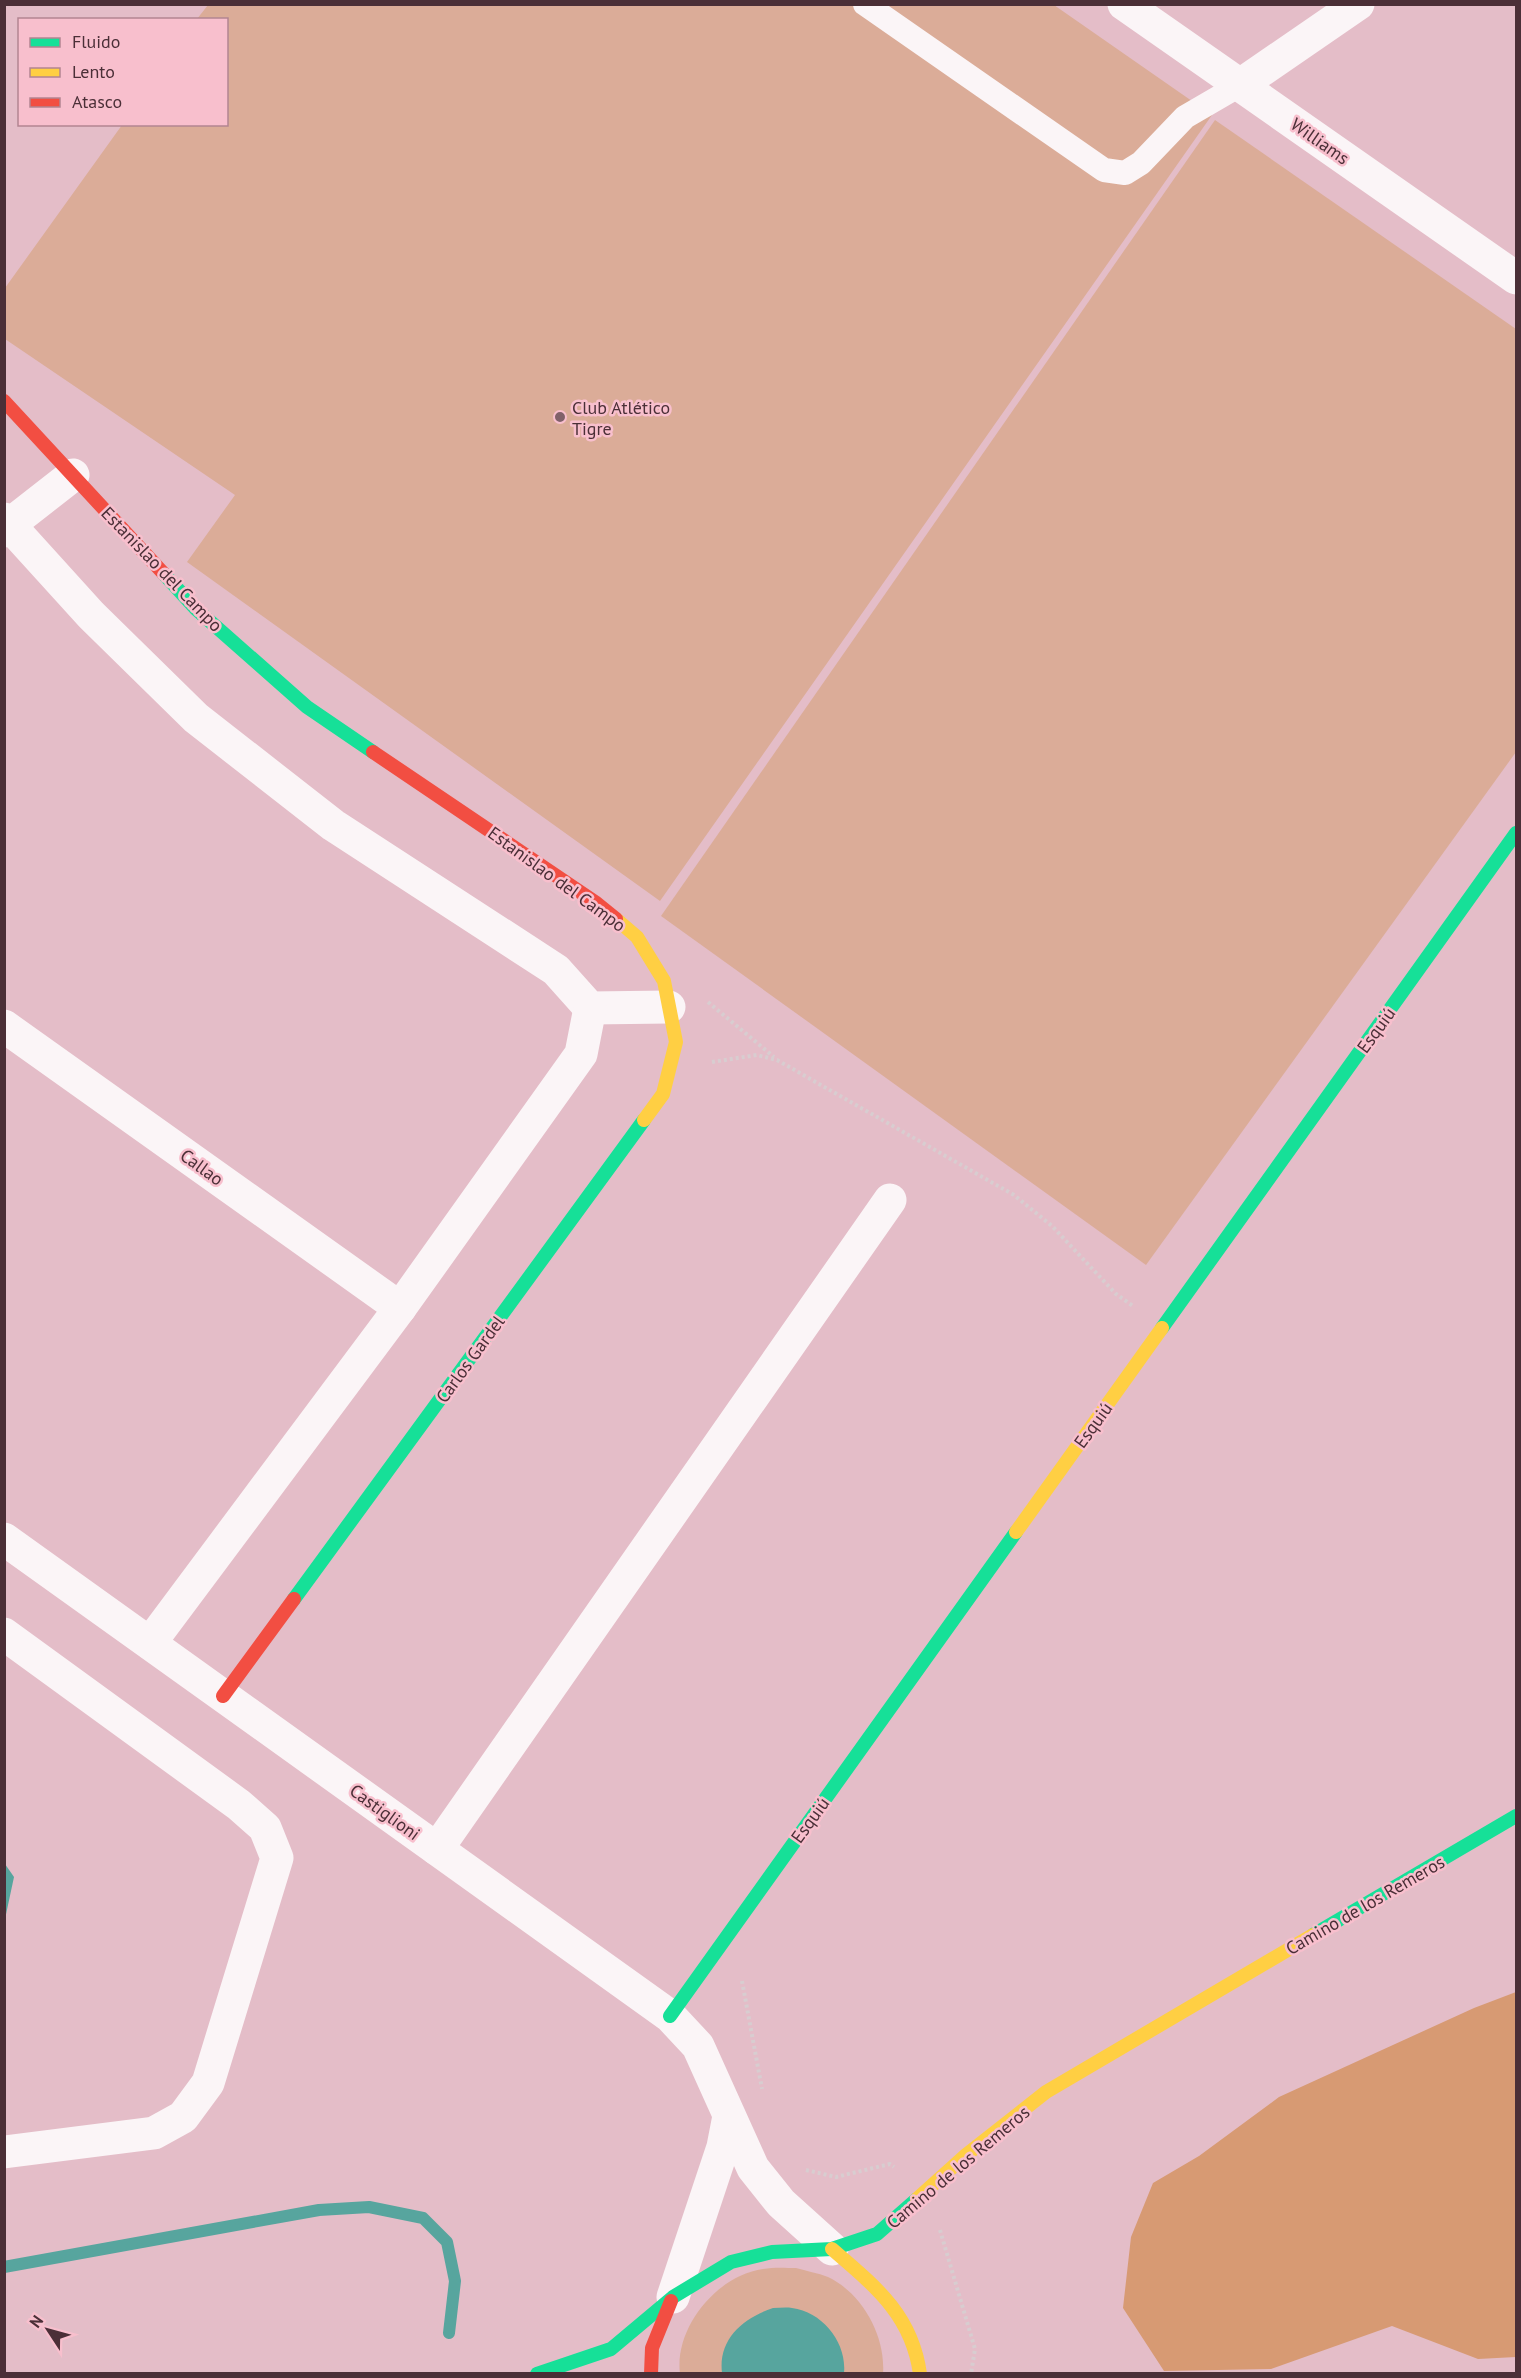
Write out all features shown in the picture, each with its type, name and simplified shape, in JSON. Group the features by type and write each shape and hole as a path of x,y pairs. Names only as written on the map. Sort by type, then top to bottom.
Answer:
{"street":[{"name":"Williams","path":"1124,4 1516,278"},
{"path":"1240,85 1358,4"},
{"name":"Estanislao del Campo","path":"4,401 196,609 307,707 595,902 637,937 667,994"},
{"path":"73,475 6,525 91,615 196,718 333,825 556,970 590,1008"},
{"name":"Esquiú","path":"670,2016 1516,833"},
{"path":"590,1008 667,994"},
{"name":"Carlos Gardel","path":"223,1696 663,1094 676,1042 667,994"},
{"path":"150,1643 400,1308 581,1054 590,1008"},
{"name":"Callao","path":"4,1026 400,1308"},
{"path":"436,1849 890,1200"},
{"name":"Castiglioni","path":"4,1539 670,2016 698,2046 753,2168 782,2203 832,2248"},
{"path":"4,1634 239,1805 265,1828 277,1858 208,2083 183,2116 154,2133 4,2152"},
{"name":"Camino de los Remeros","path":"537,2373 611,2349 673,2297 731,2262 772,2252 832,2248 878,2234 966,2155 1046,2092 1516,1816"},
{"path":"651,2373 652,2348 673,2297 723,2147 729,2116"},
{"path":"832,2248 894,2308 911,2333 920,2362 920,2373"}],"lane":[{"path":"865,4 1104,170 1125,173 1141,163 1185,117 1240,85"}],"path":[{"path":"667,994 695,992 777,1060 1014,1195 1052,1226 1116,1294 1163,1328"},
{"path":"674,1052 702,1064 757,1054 777,1060"},
{"path":"732,1930 762,2091"},
{"path":"799,2165 808,2171 836,2177 890,2164 928,2190 975,2349 971,2373"}],"shaded area":[{"name":"Club Atlético Tigre","path":"208,5 1054,5 1212,115 660,901 187,562 235,495 5,339 5,288 121,126 228,126 228,18 198,18"},
{"path":"1215,120 1516,329 1516,752 1146,1265 661,916"},
{"path":"5,1864 14,1877 5,1919"},
{"path":"1516,1992 1516,2357 1478,2359 1392,2326 1271,2369 1164,2371 1123,2308 1131,2237 1153,2183 1199,2156 1279,2097 1474,2008"},
{"path":"767,2268 796,2268 828,2277 840,2284 861,2305 876,2331 883,2360 883,2374 680,2374 680,2356 684,2339 702,2306 715,2292 746,2273"},
{"path":"773,2308 803,2311 823,2322 837,2340 842,2351 844,2373 722,2373 724,2350 728,2340 743,2324"}],"waterway":[{"path":"4,2267 319,2210 369,2207 423,2218 447,2242 455,2281 449,2333"}],"traffic: fast":[{"path":"164,574 196,609 307,707 373,752"},
{"path":"1162,1328 1516,833"},
{"path":"294,1599 644,1120"},
{"path":"670,2016 1016,1532"},
{"path":"1313,1935 1516,1816"},
{"path":"537,2374 611,2349 673,2297 731,2262 772,2252 832,2249 877,2234 917,2199"}],"traffic: slow":[{"path":"616,919 637,937 664,981 676,1042 663,1094 644,1120"},
{"path":"1016,1532 1162,1328"},
{"path":"917,2199 966,2155 1046,2092 1313,1935"},
{"path":"832,2249 877,2289 900,2318 916,2353 920,2374"}],"traffic: jam":[{"path":"4,401 164,574"},
{"path":"373,752 595,902 616,919"},
{"path":"223,1696 294,1599"},
{"path":"651,2374 652,2348 671,2301"}],"place":[{"name":"Club Atlético Tigre","path":"560,417"}]}
